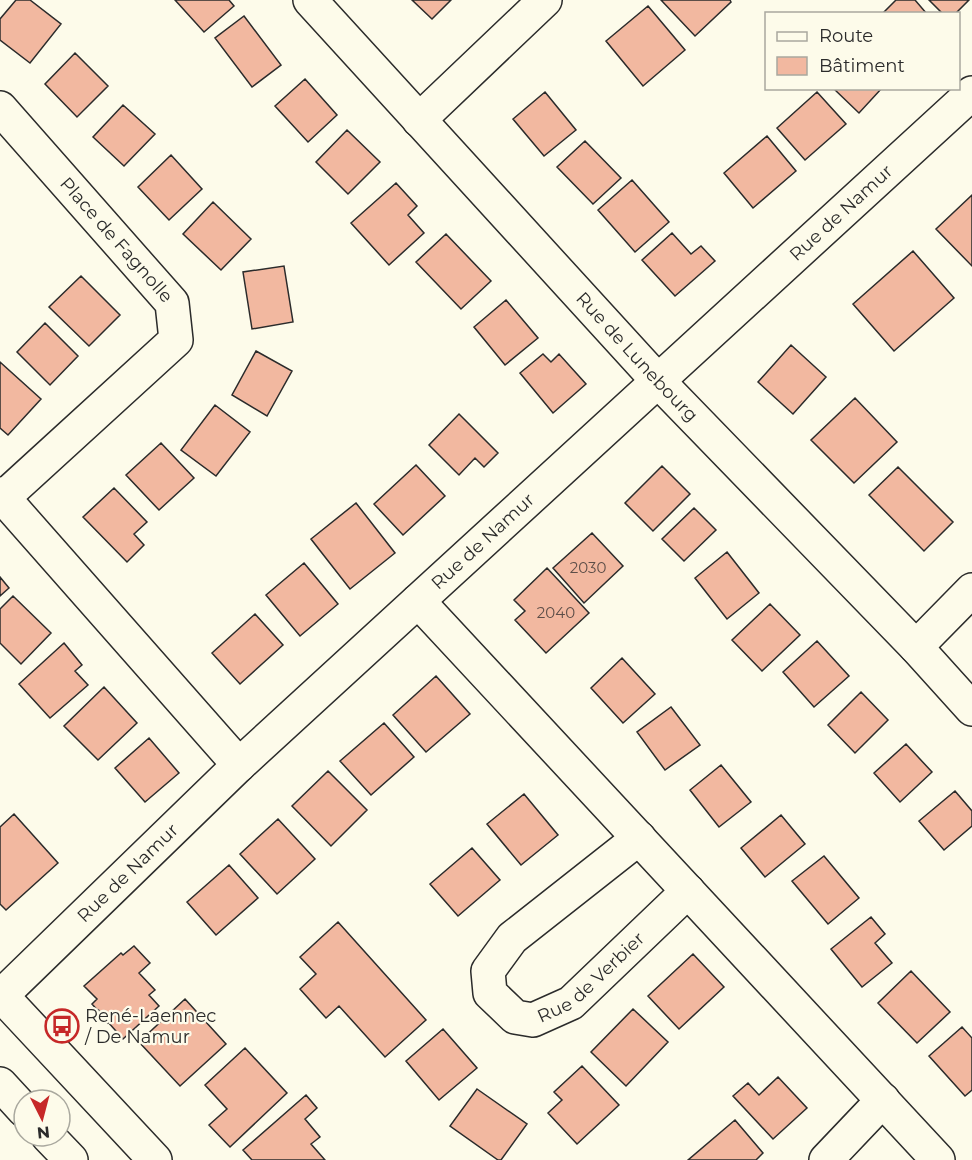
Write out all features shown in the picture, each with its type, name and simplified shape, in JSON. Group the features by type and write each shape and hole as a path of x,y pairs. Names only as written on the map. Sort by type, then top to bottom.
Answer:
{"street":[{"name":"Rue de Lunebourg","path":"310,0 658,381 916,647 972,709"},
{"path":"419,120 544,0"},
{"name":"Rue de Namur","path":"0,996 238,765 972,93"},
{"name":"Place de Fagnolle","path":"0,108 172,303 176,340 2,496 238,765"},
{"path":"916,647 972,590"},
{"path":"418,601 938,1160"},
{"name":"Rue de Verbier","path":"639,838 512,938 488,971 490,993 515,1017 532,1020 571,1003 688,891"},
{"path":"0,996 155,1160"},
{"path":"0,1084 12,1097"},
{"path":"826,1160 883,1101"},
{"path":"60,1148 71,1160"}],"path":[{"path":"97,1010 110,1023"}],"building":[{"path":"16,0 30,0 61,24 30,63 0,40 0,19"},
{"path":"175,0 229,0 234,6 204,32"},
{"path":"412,0 451,0 432,19"},
{"path":"661,0 730,0 731,2 695,36"},
{"path":"896,0 915,0 925,12 884,12"},
{"path":"929,0 969,0 957,12 941,12"},
{"path":"648,6 685,50 643,86 606,41"},
{"path":"244,16 281,65 252,87 215,38"},
{"path":"75,53 108,86 77,117 45,84"},
{"path":"305,79 337,115 308,142 275,106"},
{"path":"835,90 880,90 859,113"},
{"path":"545,92 576,130 544,156 513,119"},
{"path":"817,92 846,124 805,160 777,128"},
{"path":"123,105 155,134 124,166 93,137"},
{"path":"347,130 380,162 348,194 316,162"},
{"path":"767,136 796,171 753,208 724,173"},
{"path":"585,141 621,178 593,204 557,167"},
{"path":"171,155 202,189 169,220 138,187"},
{"path":"632,180 669,222 635,252 598,210"},
{"path":"396,183 417,206 408,215 424,233 389,265 351,223"},
{"path":"972,195 972,266 936,229"},
{"path":"213,202 251,239 221,270 183,234"},
{"path":"672,233 691,254 701,246 715,261 675,296 642,260"},
{"path":"446,234 491,281 461,309 416,262"},
{"path":"913,251 954,298 894,351 853,304"},
{"path":"284,266 293,322 252,329 243,272"},
{"path":"81,276 120,315 89,346 49,307"},
{"path":"506,300 538,338 505,365 474,327"},
{"path":"45,323 78,356 50,385 17,352"},
{"path":"791,345 826,377 793,414 758,382"},
{"path":"256,351 292,371 267,416 232,395"},
{"path":"543,354 551,362 559,354 586,384 553,413 520,373"},
{"path":"0,362 41,399 8,435 0,428"},
{"path":"855,398 897,442 854,483 811,440"},
{"path":"215,405 250,432 216,476 181,450"},
{"path":"459,414 498,453 484,467 475,458 459,475 429,445"},
{"path":"161,443 194,478 159,510 126,475"},
{"path":"416,465 445,496 403,535 374,504"},
{"path":"662,466 690,494 653,531 625,503"},
{"path":"898,467 953,522 924,551 869,495"},
{"path":"114,488 147,522 134,534 144,545 127,562 83,517"},
{"path":"356,503 395,553 350,589 311,539"},
{"path":"694,508 716,530 684,561 662,539"},
{"path":"592,533 623,566 584,603 553,568"},
{"path":"727,552 759,593 727,619 695,578"},
{"path":"304,563 338,604 300,636 266,595"},
{"path":"547,568 589,613 546,653 515,620 525,611 514,600"},
{"path":"0,577 9,588 0,596"},
{"path":"13,596 51,633 21,664 0,643 0,609"},
{"path":"770,604 800,635 762,671 732,640"},
{"path":"255,614 283,645 240,684 212,653"},
{"path":"817,641 849,676 814,707 783,672"},
{"path":"64,643 82,665 75,671 88,685 50,718 19,684"},
{"path":"622,658 655,694 623,723 591,688"},
{"path":"436,676 470,714 426,752 393,715"},
{"path":"104,687 137,723 98,760 64,726"},
{"path":"861,692 888,720 855,753 828,725"},
{"path":"671,707 700,745 665,770 637,732"},
{"path":"384,723 414,757 371,795 340,761"},
{"path":"149,738 179,773 145,802 115,768"},
{"path":"906,744 932,772 900,802 874,773"},
{"path":"721,765 751,802 719,827 690,790"},
{"path":"328,771 367,810 331,846 292,806"},
{"path":"955,791 972,811 972,826 944,850 919,821"},
{"path":"524,794 558,835 521,865 487,824"},
{"path":"14,814 58,863 6,910 0,904 0,827"},
{"path":"781,815 805,844 765,877 741,848"},
{"path":"278,819 315,859 277,894 240,854"},
{"path":"472,848 500,880 458,916 430,884"},
{"path":"824,856 859,898 828,924 792,881"},
{"path":"229,865 258,898 216,935 187,902"},
{"path":"871,917 885,934 875,943 892,963 862,987 831,949"},
{"path":"338,922 426,1020 385,1057 339,1006 326,1018 300,989 316,974 300,957"},
{"path":"134,946 150,963 139,973 155,990 149,995 159,1006 123,1039 92,1004 97,999 84,986 121,953 123,955"},
{"path":"693,954 724,987 679,1029 648,996"},
{"path":"911,971 950,1012 917,1043 878,1003"},
{"path":"185,999 226,1044 180,1086 139,1042"},
{"path":"633,1009 668,1042 626,1086 591,1052"},
{"path":"962,1027 972,1038 972,1090 965,1096 929,1056"},
{"path":"443,1029 477,1068 439,1100 406,1061"},
{"path":"245,1048 287,1093 230,1147 209,1125 227,1109 205,1085"},
{"path":"582,1066 619,1105 577,1144 548,1113 562,1100 554,1092"},
{"path":"778,1077 807,1108 773,1139 733,1096 748,1083 759,1095"},
{"path":"477,1089 527,1124 501,1160 450,1126"},
{"path":"306,1095 317,1108 305,1119 320,1137 311,1144 325,1160 252,1160 243,1150"},
{"path":"735,1120 763,1153 756,1160 688,1160"}],"place":[{"name":"René-Laennec / De Namur","path":"62,1026"}]}
